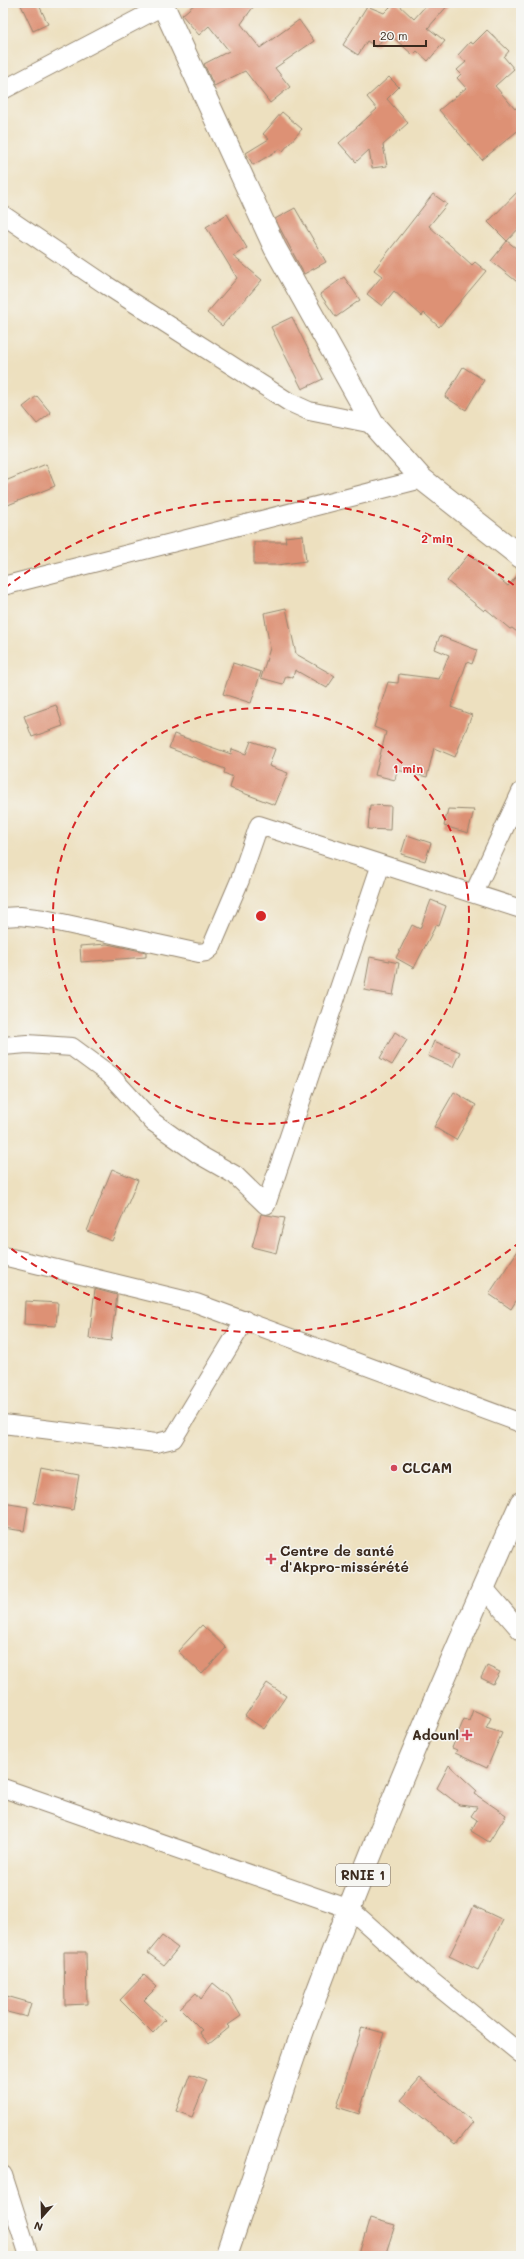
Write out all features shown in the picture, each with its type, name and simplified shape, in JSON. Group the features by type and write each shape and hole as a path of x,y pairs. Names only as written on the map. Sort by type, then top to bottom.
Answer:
{"main road":[{"path":"163,4 275,248 373,424 422,479 521,557"},
{"name":"RNIE 1","path":"226,2256 302,2033 350,1909 429,1711 521,1503"}],"street":[{"path":"3,90 163,4"},
{"path":"3,216 106,285 289,402 309,411 373,424"},
{"path":"3,586 422,479"},
{"path":"474,893 521,792"},
{"path":"3,917 20,916 44,919 199,952 206,952 211,948 220,927 259,825 521,908"},
{"path":"3,1046 27,1044 72,1047 110,1075 153,1122 198,1154 235,1174 266,1206 381,864"},
{"path":"3,1256 196,1303 521,1423"},
{"path":"3,1424 156,1443 173,1439 245,1320"},
{"path":"483,1587 521,1631"},
{"path":"3,1788 350,1909 424,1974 521,2054"},
{"path":"3,2175 29,2256"}],"building":[{"path":"20,3 38,3 48,24 33,31"},
{"path":"196,3 256,3 241,24 260,48 299,20 314,41 275,68 290,87 270,103 245,71 214,86 204,64 229,51 209,26 199,35 182,15"},
{"path":"394,3 397,3 414,19 428,3 450,3 428,28 445,41 428,61 417,51 413,55 387,32 377,47 367,41 358,55 343,45 367,6 384,13"},
{"path":"487,30 509,51 504,57 514,69 495,86 515,109 521,103 521,128 482,160 439,110 466,88 457,78 461,74 457,70 466,62 458,55 470,42 473,44"},
{"path":"389,77 399,87 387,99 408,123 383,145 387,166 372,168 369,150 356,162 339,143 377,109 367,97"},
{"path":"282,112 302,129 283,151 280,149 253,165 246,153 269,139 263,134"},
{"path":"521,188 521,226 507,241 488,222"},
{"path":"433,194 447,204 429,226 472,265 475,262 486,271 439,327 424,313 422,316 394,291 382,306 367,294 382,276 374,270"},
{"path":"295,208 326,262 304,274 275,219"},
{"path":"227,214 247,248 233,256 262,280 222,326 207,313 237,278 206,227"},
{"path":"507,241 521,252 521,285 491,261"},
{"path":"344,277 360,300 336,317 320,294"},
{"path":"292,317 323,379 302,389 271,327"},
{"path":"463,367 484,380 466,410 445,397"},
{"path":"37,396 51,413 37,424 23,407"},
{"path":"46,464 55,486 3,507 3,482"},
{"path":"303,535 306,561 277,565 254,565 254,542 286,542 285,537"},
{"path":"469,554 508,586 521,571 521,635 512,628 510,629 486,609 484,611 447,581"},
{"path":"286,608 296,654 335,676 327,688 295,670 293,677 286,676 283,684 261,678 270,648 264,613"},
{"path":"440,636 477,650 472,664 467,662 451,707 472,715 455,757 434,748 427,777 397,770 395,780 375,775 386,732 374,727 388,682 398,683 399,674 439,679 449,655 435,649"},
{"path":"233,663 261,672 251,703 223,694"},
{"path":"56,705 63,726 32,737 24,716"},
{"path":"174,734 231,754 232,749 246,754 251,741 275,749 269,766 288,773 275,805 230,788 233,777 224,773 225,769 169,748"},
{"path":"370,805 391,806 390,830 368,829"},
{"path":"448,809 474,810 468,833 444,826"},
{"path":"407,835 431,843 425,861 401,854"},
{"path":"431,900 446,906 439,926 436,925 414,968 396,958 412,925 420,929"},
{"path":"107,944 146,952 146,957 81,962 80,946"},
{"path":"370,957 399,963 393,995 364,990"},
{"path":"395,1032 407,1040 392,1065 380,1058"},
{"path":"434,1041 460,1052 453,1067 428,1056"},
{"path":"454,1092 476,1105 456,1140 434,1127"},
{"path":"112,1169 138,1180 112,1241 87,1231"},
{"path":"261,1214 285,1218 276,1253 252,1247"},
{"path":"521,1246 521,1293 511,1309 489,1294"},
{"path":"95,1289 117,1295 111,1341 89,1338"},
{"path":"25,1301 58,1303 56,1326 24,1324"},
{"path":"41,1468 79,1475 73,1510 34,1503"},
{"path":"3,1503 28,1507 24,1531 3,1528"},
{"path":"202,1625 226,1648 202,1674 178,1651"},
{"path":"487,1666 500,1672 493,1684 481,1678"},
{"path":"267,1683 286,1696 264,1729 245,1716"},
{"path":"473,1710 491,1718 486,1728 502,1733 487,1768 455,1753 457,1750 452,1748 464,1719 469,1721"},
{"path":"449,1765 477,1791 475,1794 506,1815 489,1842 471,1831 477,1820 471,1816 477,1807 459,1805 437,1788"},
{"path":"474,1906 503,1920 478,1970 449,1956"},
{"path":"162,1936 178,1948 164,1965 148,1953"},
{"path":"64,1952 86,1952 87,2004 65,2005"},
{"path":"144,1975 157,1987 144,2000 165,2020 153,2033 120,2000"},
{"path":"213,1983 229,1996 241,2016 228,2025 230,2027 209,2044 199,2032 202,2030 180,2008 196,1993 201,1999"},
{"path":"3,1995 31,2003 27,2017 3,2011"},
{"path":"362,2027 384,2033 359,2114 337,2107"},
{"path":"190,2074 207,2080 192,2117 176,2111"},
{"path":"420,2078 473,2122 455,2144 401,2100"},
{"path":"370,2218 395,2225 385,2256 366,2256 359,2254"}],"place":[{"name":"CLCAM","path":"394,1468"},
{"name":"Centre de santé d'Akpro-missérété","path":"271,1559"},
{"name":"Adounl","path":"467,1735"}]}
